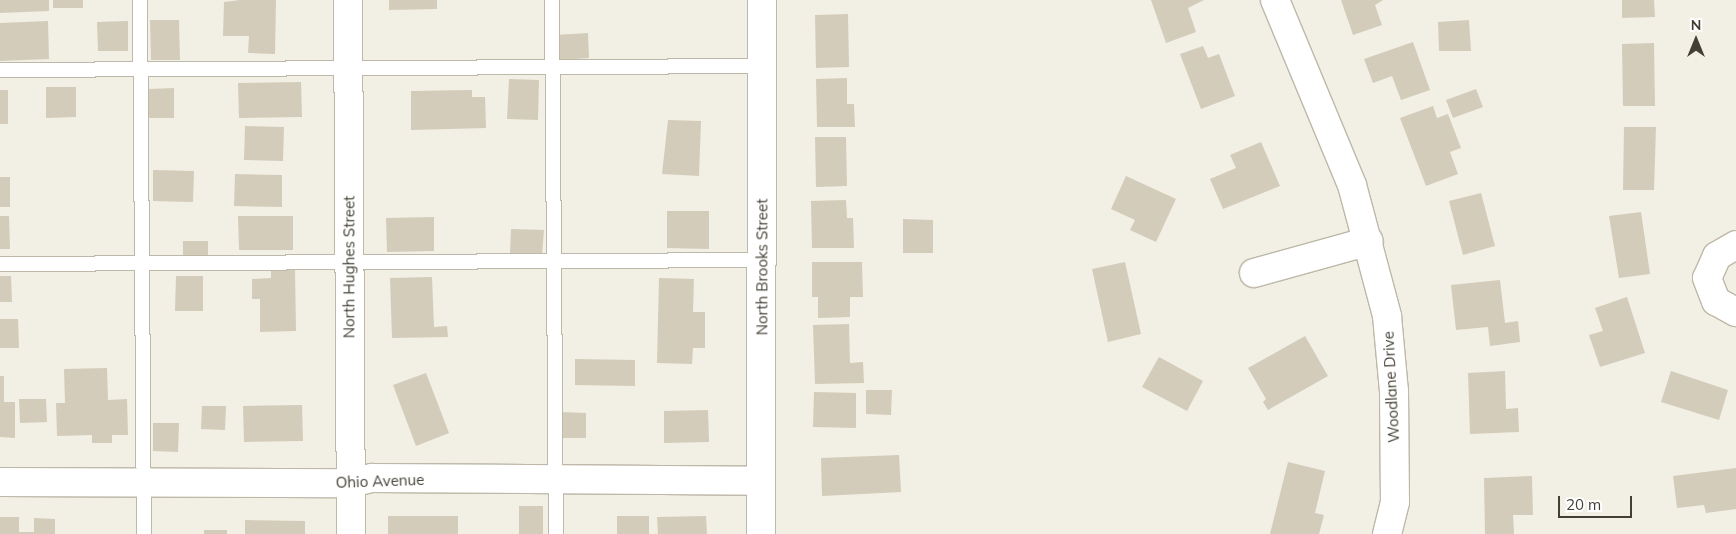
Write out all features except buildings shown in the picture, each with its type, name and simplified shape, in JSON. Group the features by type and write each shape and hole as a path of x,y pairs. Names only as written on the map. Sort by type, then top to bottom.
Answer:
{"street":[{"name":"North Hughes Street","path":"348,0 351,534"},
{"name":"North Brooks Street","path":"761,534 762,0"},
{"name":"Woodlane Drive","path":"1274,0 1352,186 1369,241 1387,316 1394,391 1395,502 1388,534"},
{"path":"1254,273 1369,241"},
{"path":"1736,245 1717,256 1708,278 1716,301 1736,312"},
{"name":"Ohio Avenue","path":"0,482 350,483 372,478 761,481"}],"lane":[{"path":"140,0 145,264 144,534"},
{"path":"552,0 556,262 552,358 557,480 556,534"},
{"path":"0,70 762,66"},
{"path":"0,264 762,260"}]}
